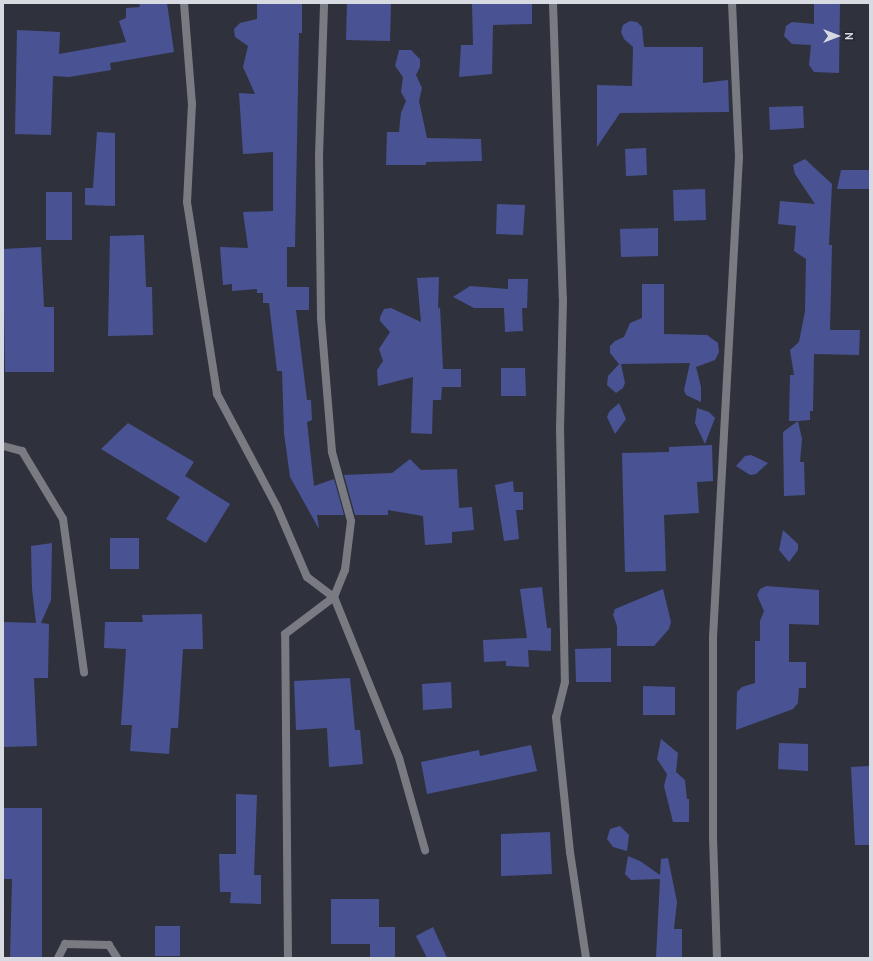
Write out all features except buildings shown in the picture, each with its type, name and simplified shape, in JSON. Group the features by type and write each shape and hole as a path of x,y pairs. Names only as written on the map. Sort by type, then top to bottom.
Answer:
{"street":[{"path":"184,3 192,104 187,202 217,394 276,507 307,577 334,597 365,669 399,758 425,850"},
{"path":"288,958 285,634 334,597 345,570 351,521 332,452 321,317 319,156 324,3"},
{"path":"552,3 563,298 560,427 565,682 556,717 570,852 586,958"},
{"path":"717,958 713,838 713,637 739,157 732,3"},
{"path":"3,446 22,451 63,519 84,673"},
{"path":"58,958 65,944 109,945 117,958"}]}
